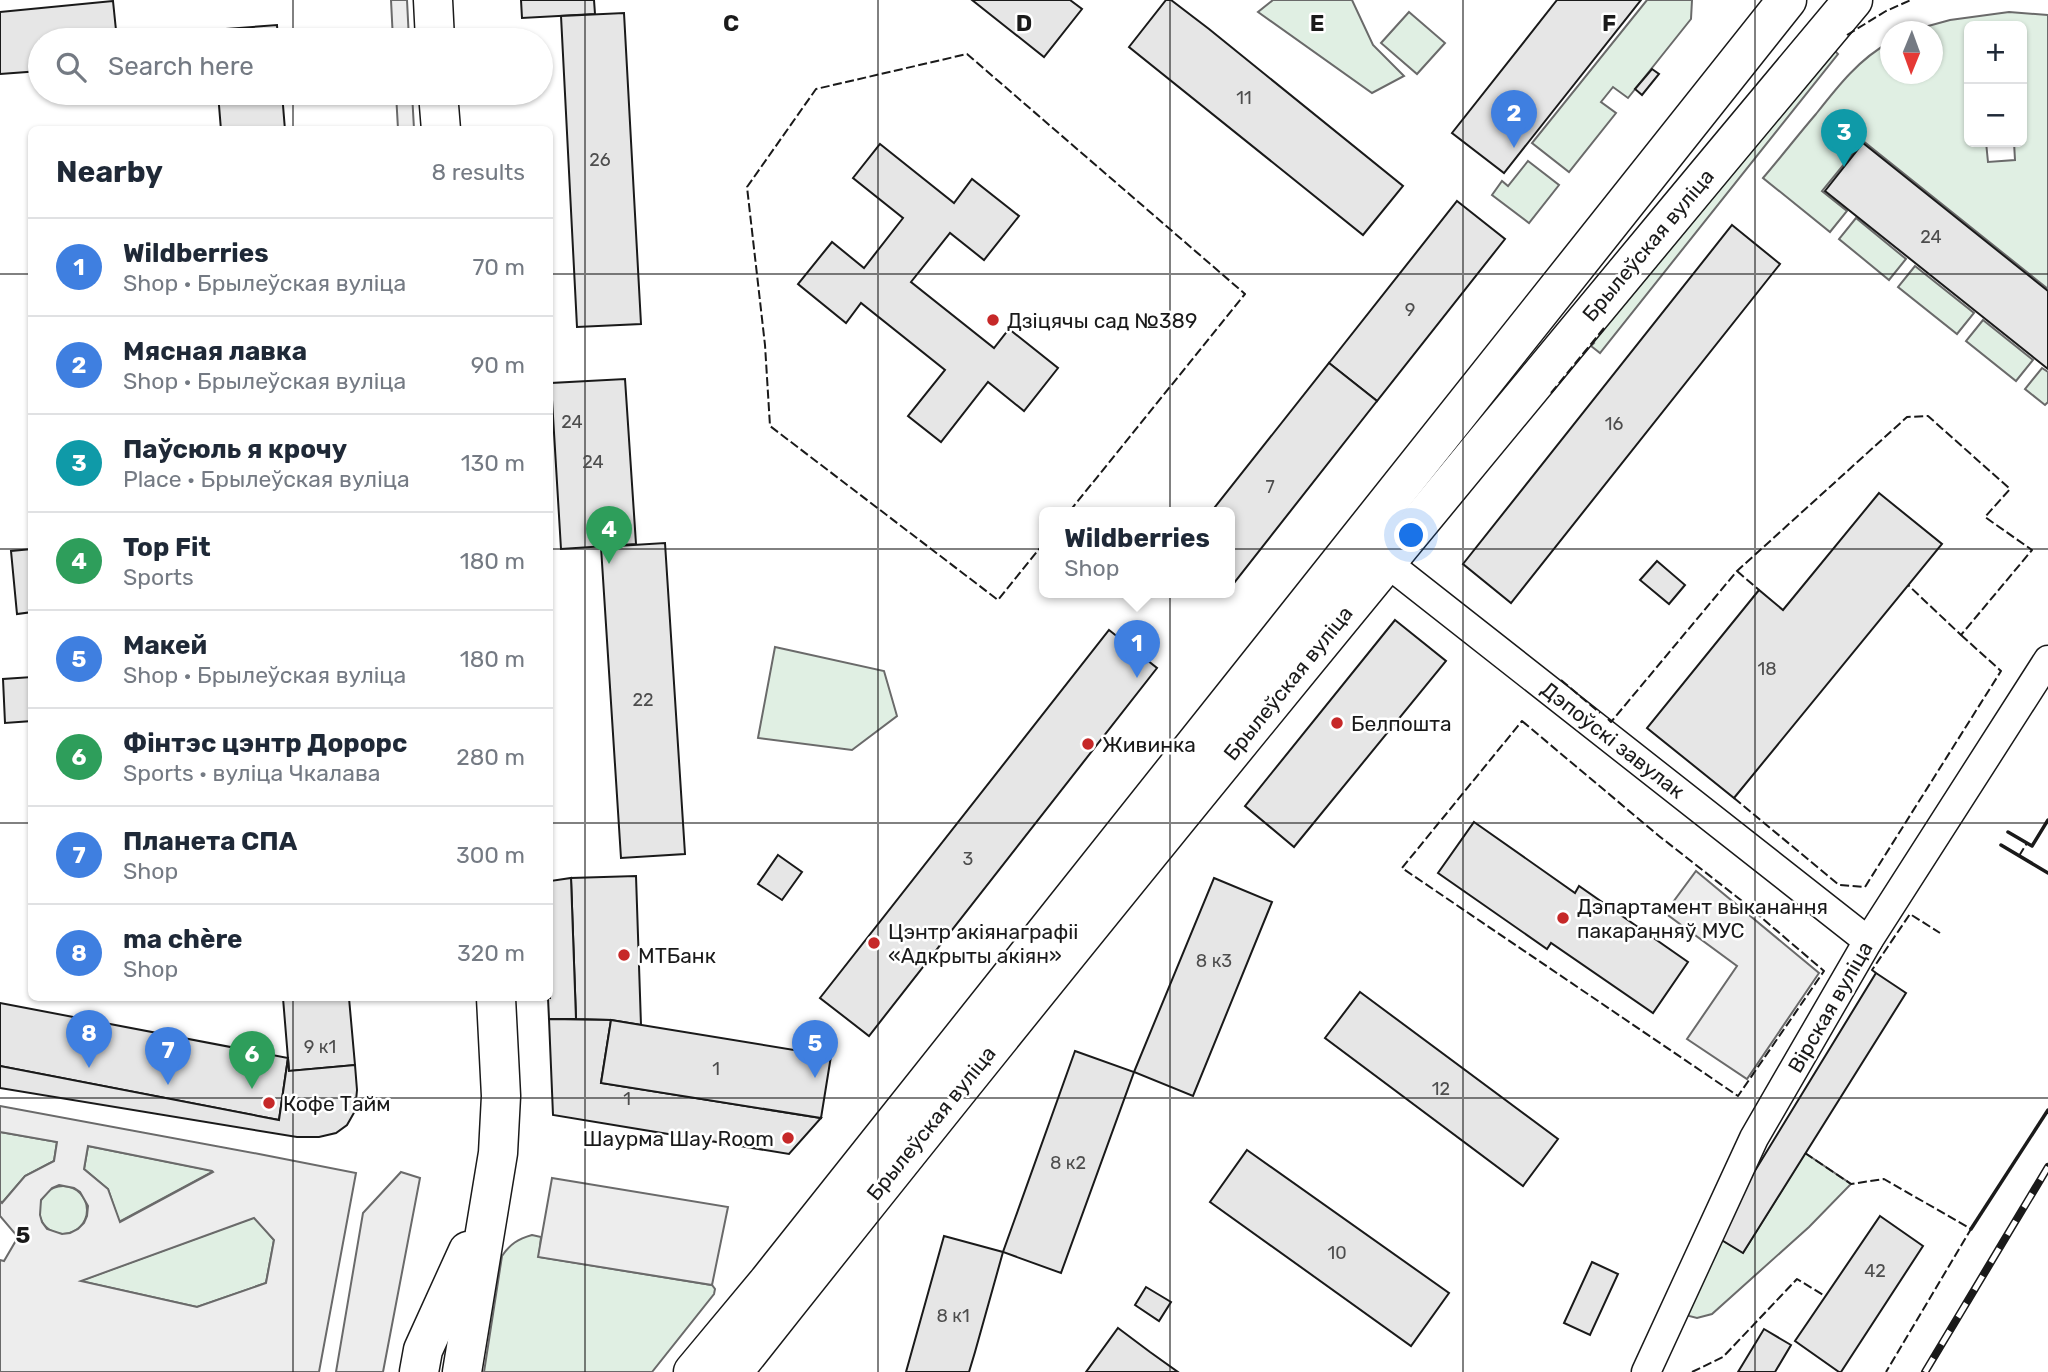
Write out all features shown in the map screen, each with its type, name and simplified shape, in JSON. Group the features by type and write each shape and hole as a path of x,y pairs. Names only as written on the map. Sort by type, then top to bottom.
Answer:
{"main road":[{"path":"433,0 434,28"},
{"name":"Брылеўская вуліца","path":"693,1372 768,1282 1787,0"},
{"name":"Брылеўская вуліца","path":"733,1372 886,1178 1240,741 1539,375 1853,0"},
{"path":"439,105 440,126"},
{"path":"462,1372 498,1153 501,1096 496,1001"},
{"path":"419,1372 423,1350 489,1205"}],"street":[{"name":"Дэпоўскі завулак","path":"1358,539 1868,941"},
{"name":"Вірская вуліца","path":"1646,1372 1754,1138 1868,941 2048,660"}],"green space":[{"path":"1273,0 1352,0 1373,45 1404,76 1372,93 1258,12"},
{"path":"1647,0 1692,0 1691,19 1628,98 1613,87 1601,102 1616,113 1569,172 1532,143"},
{"path":"1409,12 1445,43 1417,74 1381,43"},
{"path":"2009,12 2048,15 2048,289 1863,141 1822,191 1847,211 1830,232 1763,178 1841,83 1880,48 1880,84 1943,84 1943,22"},
{"path":"1829,45 1838,54 1600,353 1591,346 1594,343 1591,340"},
{"path":"1528,161 1559,185 1529,223 1492,195 1502,181 1508,186"},
{"path":"1856,218 1906,259 1889,280 1839,239"},
{"path":"1915,266 1974,313 1957,334 1898,287"},
{"path":"1983,320 2033,360 2016,381 1966,341"},
{"path":"2042,368 2048,372 2048,402 2045,405 2025,389"},
{"path":"775,647 884,671 897,716 852,750 758,738"},
{"path":"0,1132 57,1142 54,1161 25,1176 2,1203 0,1201"},
{"path":"88,1146 214,1171 119,1222 108,1189 84,1169"},
{"path":"1805,1153 1851,1184 1809,1227 1712,1314 1697,1318 1689,1316 1685,1306 1715,1236 1743,1253"},
{"path":"63,1186 80,1193 87,1210 80,1227 63,1234 46,1227 39,1210 46,1193"},
{"path":"255,1217 274,1240 266,1283 197,1307 80,1281"},
{"path":"532,1235 541,1237 539,1257 712,1285 714,1294 652,1372 484,1372 502,1256 515,1242"}],"shaded area":[{"path":"391,0 407,0 408,28 392,28"},
{"path":"397,105 413,105 414,126 398,126"},
{"path":"1696,871 1819,973 1747,1079 1687,1039 1737,966 1665,913"},
{"path":"0,1106 356,1173 319,1372 0,1372 0,1260 4,1261 18,1237 0,1216 0,1201 2,1203 25,1176 54,1161 57,1142 0,1132","holes":["88,1146 212,1171 213,1172 120,1222 108,1189 84,1169","59,1185 80,1192 88,1206 84,1223 78,1229 62,1234 47,1229 42,1222 41,1200 52,1188","254,1218 274,1240 266,1283 197,1307 81,1281"]},
{"path":"401,1172 420,1178 383,1372 336,1372 363,1213"},
{"path":"552,1178 728,1207 712,1285 538,1257"}],"building":[{"path":"521,0 594,0 595,14 522,18"},
{"path":"972,0 1070,0 1082,9 1044,57"},
{"path":"1166,0 1171,0 1209,29 1403,186 1363,235 1129,47"},
{"path":"1557,0 1641,0 1504,173 1452,133"},
{"path":"113,1 116,28 28,28 28,72 0,74 0,12"},
{"path":"624,13 641,324 577,327 561,16"},
{"path":"277,25 277,28 239,28"},
{"path":"1652,69 1659,74 1642,95 1635,89"},
{"path":"219,105 283,105 285,126 221,126"},
{"path":"1863,143 2048,291 2048,369 1825,191"},
{"path":"880,144 954,203 972,179 1019,216 984,260 950,233 911,282 994,348 1009,329 1058,368 1024,411 988,382 941,442 908,416 945,370 861,303 846,323 798,284 832,242 864,268 903,218 853,178"},
{"path":"1457,201 1505,239 1377,401 1329,363"},
{"path":"1732,225 1780,264 1511,603 1463,564"},
{"path":"1329,363 1377,401 1235,582 1235,507 1215,507"},
{"path":"625,379 636,544 561,549 553,383"},
{"path":"1879,493 1942,544 1734,798 1647,728 1759,590 1783,610"},
{"path":"665,543 685,854 621,858 601,547"},
{"path":"28,549 28,613 17,614 11,551"},
{"path":"1657,561 1685,585 1669,604 1640,580"},
{"path":"1395,620 1446,661 1294,847 1245,806"},
{"path":"1109,630 1157,668 869,1036 820,998"},
{"path":"28,677 28,721 5,723 3,679"},
{"name":"Дэпартамент выканання пакаранняў МУС","path":"1474,822 1575,893 1579,886 1688,962 1653,1013 1551,943 1547,949 1438,873"},
{"path":"778,855 802,872 782,900 758,884"},
{"path":"636,876 641,1025 611,1020 576,1019 571,878"},
{"path":"571,878 576,1019 549,1019 548,1001 553,1001 553,881"},
{"path":"1214,878 1272,902 1193,1096 1134,1072"},
{"path":"1876,973 1906,993 1743,1253 1715,1236"},
{"path":"1360,992 1558,1139 1523,1186 1325,1038"},
{"path":"283,1001 349,1001 355,1065 289,1071"},
{"path":"0,1003 288,1058 279,1120 0,1066"},
{"path":"549,1019 611,1020 601,1083 821,1118 789,1154 553,1115"},
{"path":"611,1020 831,1056 821,1118 601,1083"},
{"path":"1075,1051 1134,1072 1061,1273 1003,1252"},
{"path":"288,1058 289,1071 355,1065 355,1111 347,1125 336,1133 319,1137 297,1137 0,1088 0,1066 279,1120"},
{"path":"1247,1150 1449,1293 1411,1346 1210,1202"},
{"path":"1880,1216 1923,1246 1839,1372 1795,1341"},
{"path":"944,1236 1003,1252 969,1372 906,1372"},
{"path":"1592,1262 1618,1274 1590,1335 1564,1323"},
{"path":"1146,1287 1171,1302 1159,1321 1135,1305"},
{"path":"1118,1328 1150,1352 1178,1372 1086,1372"},
{"path":"1764,1329 1791,1345 1775,1372 1738,1372"}],"railway":[{"path":"1925,1372 2048,1167"}],"fence":[{"path":"1847,35 1886,11 1911,0"},
{"path":"1039,549 998,600 770,426 765,345 747,187 816,89 967,54 1245,294 1073,507"},
{"path":"1551,393 1604,328"},
{"path":"1608,719 1611,722 1737,571 1907,417 1928,416 2010,489 1985,517 2032,550 1961,635 1908,585"},
{"path":"1737,571 1759,590"},
{"path":"1734,798 1839,885 1865,887 2001,671 1961,635"},
{"path":"1561,680 1600,713"},
{"path":"1522,721 1824,971 1738,1096 1402,868 1522,721"},
{"path":"2019,856 2027,843"},
{"path":"1876,973 1872,970 1910,914 1940,933"},
{"path":"1805,1153 1851,1184 1884,1179 1971,1229 1886,1372"},
{"path":"1692,1372 1723,1357 1797,1279 1825,1296"}],"wall":[{"path":"2008,832 2032,846 2048,820"},
{"path":"2001,845 2048,873"},
{"path":"1971,1229 2048,1110"}],"place":[{"name":"Мясная лавка","path":"1514,148"},
{"name":"Паўсюль я крочу","path":"1844,167"},
{"name":"Дзіцячы сад №389","path":"993,320"},
{"name":"Top Fit","path":"609,564"},
{"name":"Wildberries","path":"1137,678"},
{"name":"Белпошта","path":"1337,723"},
{"name":"Живинка","path":"1088,744"},
{"name":"Дэпартамент выканання пакаранняў МУС","path":"1563,918"},
{"name":"Цэнтр акіянаграфіі «Адкрыты акіян»","path":"874,943"},
{"name":"МТБанк","path":"624,955"},
{"name":"ma chère","path":"89,1068"},
{"name":"Макей","path":"815,1078"},
{"name":"Планета СПА","path":"168,1085"},
{"name":"Фінтэс цэнтр Дорорс","path":"252,1089"},
{"name":"Кофе Тайм","path":"269,1103"},
{"name":"Шаурма Шау Room","path":"788,1138"}]}
